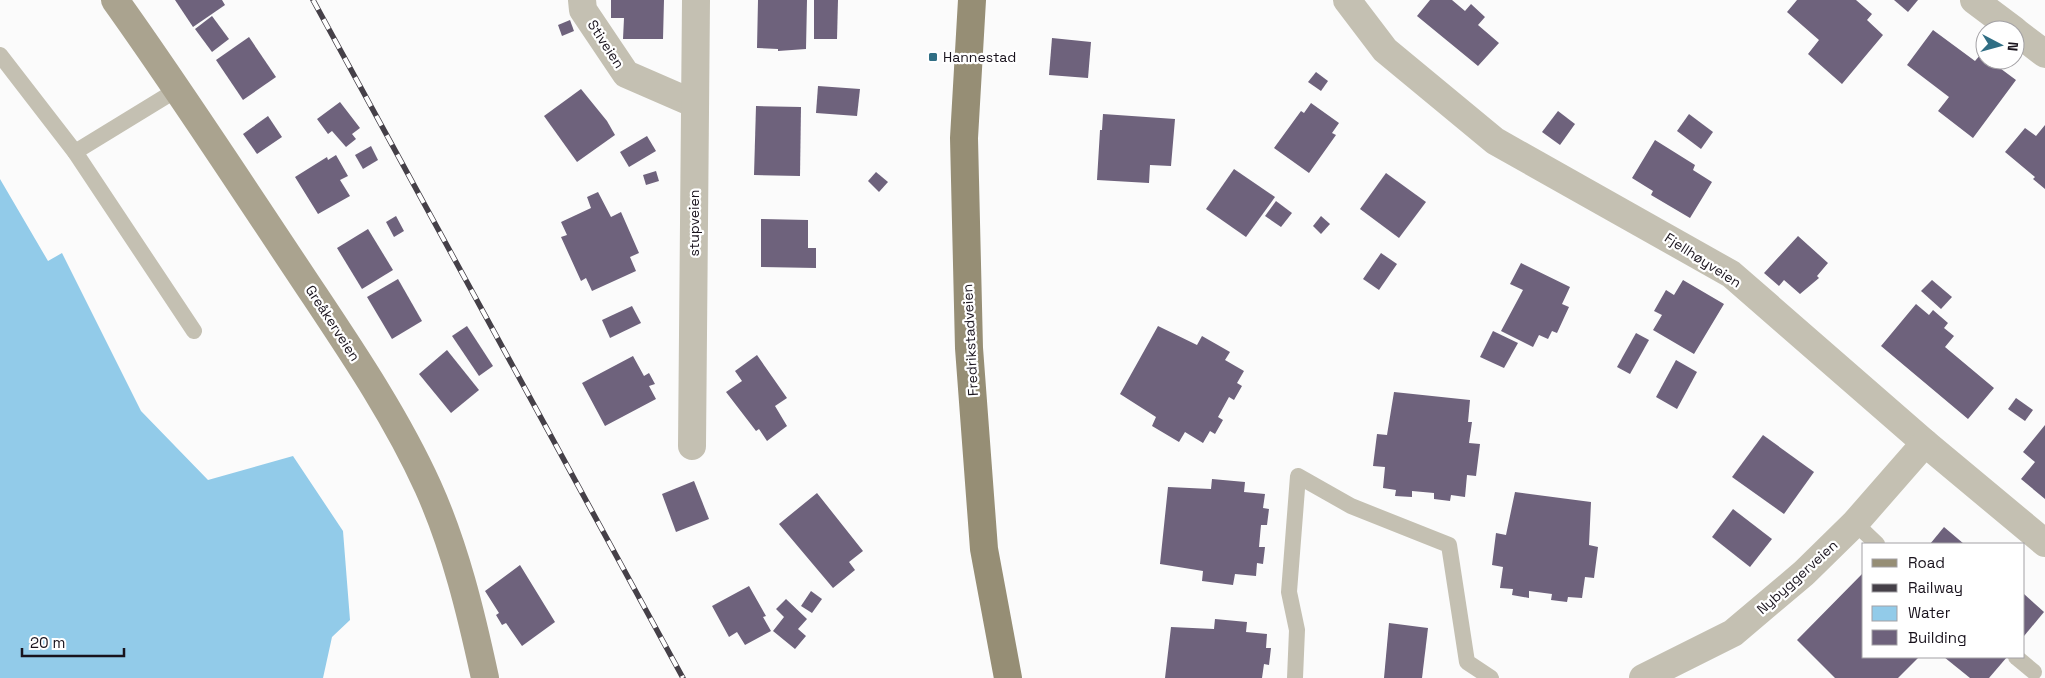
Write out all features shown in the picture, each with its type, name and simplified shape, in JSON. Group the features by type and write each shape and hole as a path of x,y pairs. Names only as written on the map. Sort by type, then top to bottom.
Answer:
{"main road":[{"name":"Greåkerveien","path":"115,0 178,89 365,371 400,432 428,487 452,550 468,605 485,678"},
{"name":"Fredrikstadveien","path":"972,0 964,138 969,348 984,549 1008,678"}],"street":[{"name":"Stiveien","path":"582,0 584,10 626,74 695,104"},
{"name":"stupveien","path":"692,446 696,0"},
{"name":"Fjellhøyveien","path":"1347,0 1385,50 1495,141 1731,274 1925,443 2045,543"},
{"path":"1974,0 2001,20"},
{"path":"2025,39 2045,54"},
{"name":"Nybyggerveien","path":"1643,678 1733,633 1804,573 1855,523 1925,443"}],"lane":[{"path":"0,56 75,152 194,331"},
{"path":"75,152 178,89"},
{"path":"1295,678 1297,630 1289,592 1298,476 1351,506 1449,545 1467,662 1491,678"},
{"path":"1855,523 1876,543"},
{"path":"2017,658 2035,673"}],"water":[{"path":"0,179 48,261 62,253 141,411 208,480 293,456 343,531 350,620 332,637 323,678 0,678"}],"building":[{"path":"175,0 222,0 225,5 193,27"},
{"path":"611,0 664,0 663,39 623,39 624,18 611,18"},
{"path":"758,0 807,0 806,49 778,51 778,49 757,48"},
{"path":"814,0 838,0 837,39 814,39"},
{"path":"1430,0 1452,0 1465,11 1471,4 1485,17 1478,25 1499,43 1478,66 1417,16"},
{"path":"1797,0 1856,0 1872,14 1867,20 1883,35 1842,84 1808,54 1819,40 1787,12"},
{"path":"1894,0 1918,0 1908,12"},
{"path":"212,16 229,39 212,52 195,29"},
{"path":"570,20 574,31 562,36 558,25"},
{"path":"1933,30 1975,61 1975,70 2002,70 2016,80 1973,138 1938,111 1949,97 1907,65"},
{"path":"249,37 276,77 243,100 216,60"},
{"path":"1052,38 1091,42 1088,78 1049,75"},
{"path":"1316,72 1328,81 1321,91 1308,82"},
{"path":"818,86 860,89 857,116 816,113"},
{"path":"581,89 607,121 615,135 577,162 544,116"},
{"path":"340,102 360,128 352,134 356,139 346,147 332,131 328,134 317,119"},
{"path":"1311,103 1339,123 1332,133 1336,135 1309,173 1274,148 1301,111 1304,113"},
{"path":"756,106 801,107 800,176 754,175"},
{"path":"1558,111 1575,124 1560,145 1542,132"},
{"path":"1103,114 1175,119 1171,166 1150,165 1149,183 1097,180 1100,130 1102,130"},
{"path":"1689,114 1713,132 1701,149 1677,131"},
{"path":"268,116 282,137 257,154 243,134"},
{"path":"2045,125 2045,189 2033,179 2035,177 2005,152 2025,128 2036,136"},
{"path":"647,136 656,151 629,167 620,152"},
{"path":"1655,140 1695,165 1693,170 1712,182 1690,218 1651,195 1653,191 1632,178"},
{"path":"371,146 378,160 363,169 355,155"},
{"path":"336,155 348,176 340,180 350,196 318,214 295,177 327,157 328,160"},
{"path":"1234,169 1275,197 1246,237 1206,209"},
{"path":"656,171 659,181 646,185 643,175"},
{"path":"876,172 888,182 879,192 868,181"},
{"path":"1386,173 1426,202 1399,238 1360,209"},
{"path":"598,192 611,217 621,212 639,253 630,257 636,271 592,291 586,278 581,281 561,237 567,235 561,222 591,208 587,197"},
{"path":"1276,201 1292,213 1281,227 1265,216"},
{"path":"396,216 404,231 394,237 386,222"},
{"path":"1321,216 1330,224 1321,234 1313,226"},
{"path":"761,219 808,220 808,248 816,248 816,268 761,267"},
{"path":"368,229 393,270 362,289 337,248"},
{"path":"1798,236 1828,263 1817,276 1819,278 1800,294 1784,280 1779,286 1764,273"},
{"path":"1381,253 1397,264 1379,290 1363,279"},
{"path":"1521,263 1570,287 1562,304 1569,307 1557,333 1552,331 1548,339 1539,335 1533,347 1501,331 1523,290 1510,284"},
{"path":"398,279 422,321 392,339 367,297"},
{"path":"1683,280 1724,304 1694,354 1653,330 1662,315 1654,311 1666,290 1674,295"},
{"path":"1932,280 1952,297 1941,309 1921,291"},
{"path":"1916,304 1929,315 1933,310 1948,323 1944,328 1954,336 1945,347 1994,388 1968,419 1881,346"},
{"path":"632,306 641,323 610,338 602,320"},
{"path":"467,326 493,366 479,376 452,336"},
{"path":"1158,326 1197,345 1202,336 1230,352 1225,360 1244,371 1237,383 1242,386 1234,400 1229,397 1218,417 1223,420 1215,434 1210,431 1203,443 1185,432 1179,442 1152,426 1156,417 1120,394"},
{"path":"1493,331 1518,343 1504,368 1480,357"},
{"path":"1636,333 1649,340 1630,374 1617,367"},
{"path":"447,350 479,390 451,413 419,374"},
{"path":"757,355 787,398 775,406 787,426 767,441 759,429 756,431 726,392 742,381 735,371"},
{"path":"633,356 644,376 649,373 655,384 649,386 656,399 605,426 582,383"},
{"path":"1676,360 1697,372 1677,409 1656,397"},
{"path":"1394,392 1470,400 1468,422 1472,422 1469,443 1480,444 1476,476 1467,475 1465,497 1451,495 1450,501 1434,499 1434,493 1412,491 1412,497 1395,496 1396,490 1383,488 1385,467 1373,466 1377,434 1387,435"},
{"path":"2016,398 2033,410 2025,421 2008,409"},
{"path":"2045,425 2045,499 2021,479 2035,462 2023,452"},
{"path":"1763,435 1814,472 1784,514 1732,477"},
{"path":"1212,479 1245,482 1244,492 1265,494 1263,508 1269,509 1267,525 1261,525 1259,547 1265,547 1263,564 1257,563 1256,576 1235,574 1233,585 1202,581 1203,571 1160,564 1168,487 1211,489"},
{"path":"694,481 709,519 676,532 662,494"},
{"path":"1515,492 1591,502 1589,545 1598,547 1594,578 1585,577 1582,598 1568,597 1567,602 1551,600 1552,594 1529,591 1529,598 1512,595 1513,589 1500,588 1503,567 1492,565 1496,533 1506,535"},
{"path":"817,493 863,551 849,562 855,570 833,588 779,524"},
{"path":"1733,509 1772,539 1750,567 1712,537"},
{"path":"1944,527 1963,543 1931,543"},
{"path":"520,565 555,622 522,646 506,623 502,625 496,615 499,613 485,591"},
{"path":"1862,574 1862,658 1918,658 1898,678 1835,678 1797,640"},
{"path":"749,586 766,616 763,617 771,631 745,645 737,632 729,637 712,606"},
{"path":"811,591 822,599 812,613 801,606"},
{"path":"2025,595 2044,612 2025,635"},
{"path":"786,599 807,619 798,629 806,636 795,649 773,631 784,617 776,609"},
{"path":"1215,619 1247,622 1246,632 1267,634 1266,648 1271,648 1269,665 1264,664 1262,678 1165,678 1171,627 1214,629"},
{"path":"1389,623 1428,628 1422,678 1384,678"},
{"path":"1945,658 2006,658 1989,678 1970,678"}],"railway":[{"path":"313,0 683,678"}],"place":[{"name":"Hannestad","path":"933,57"}]}
